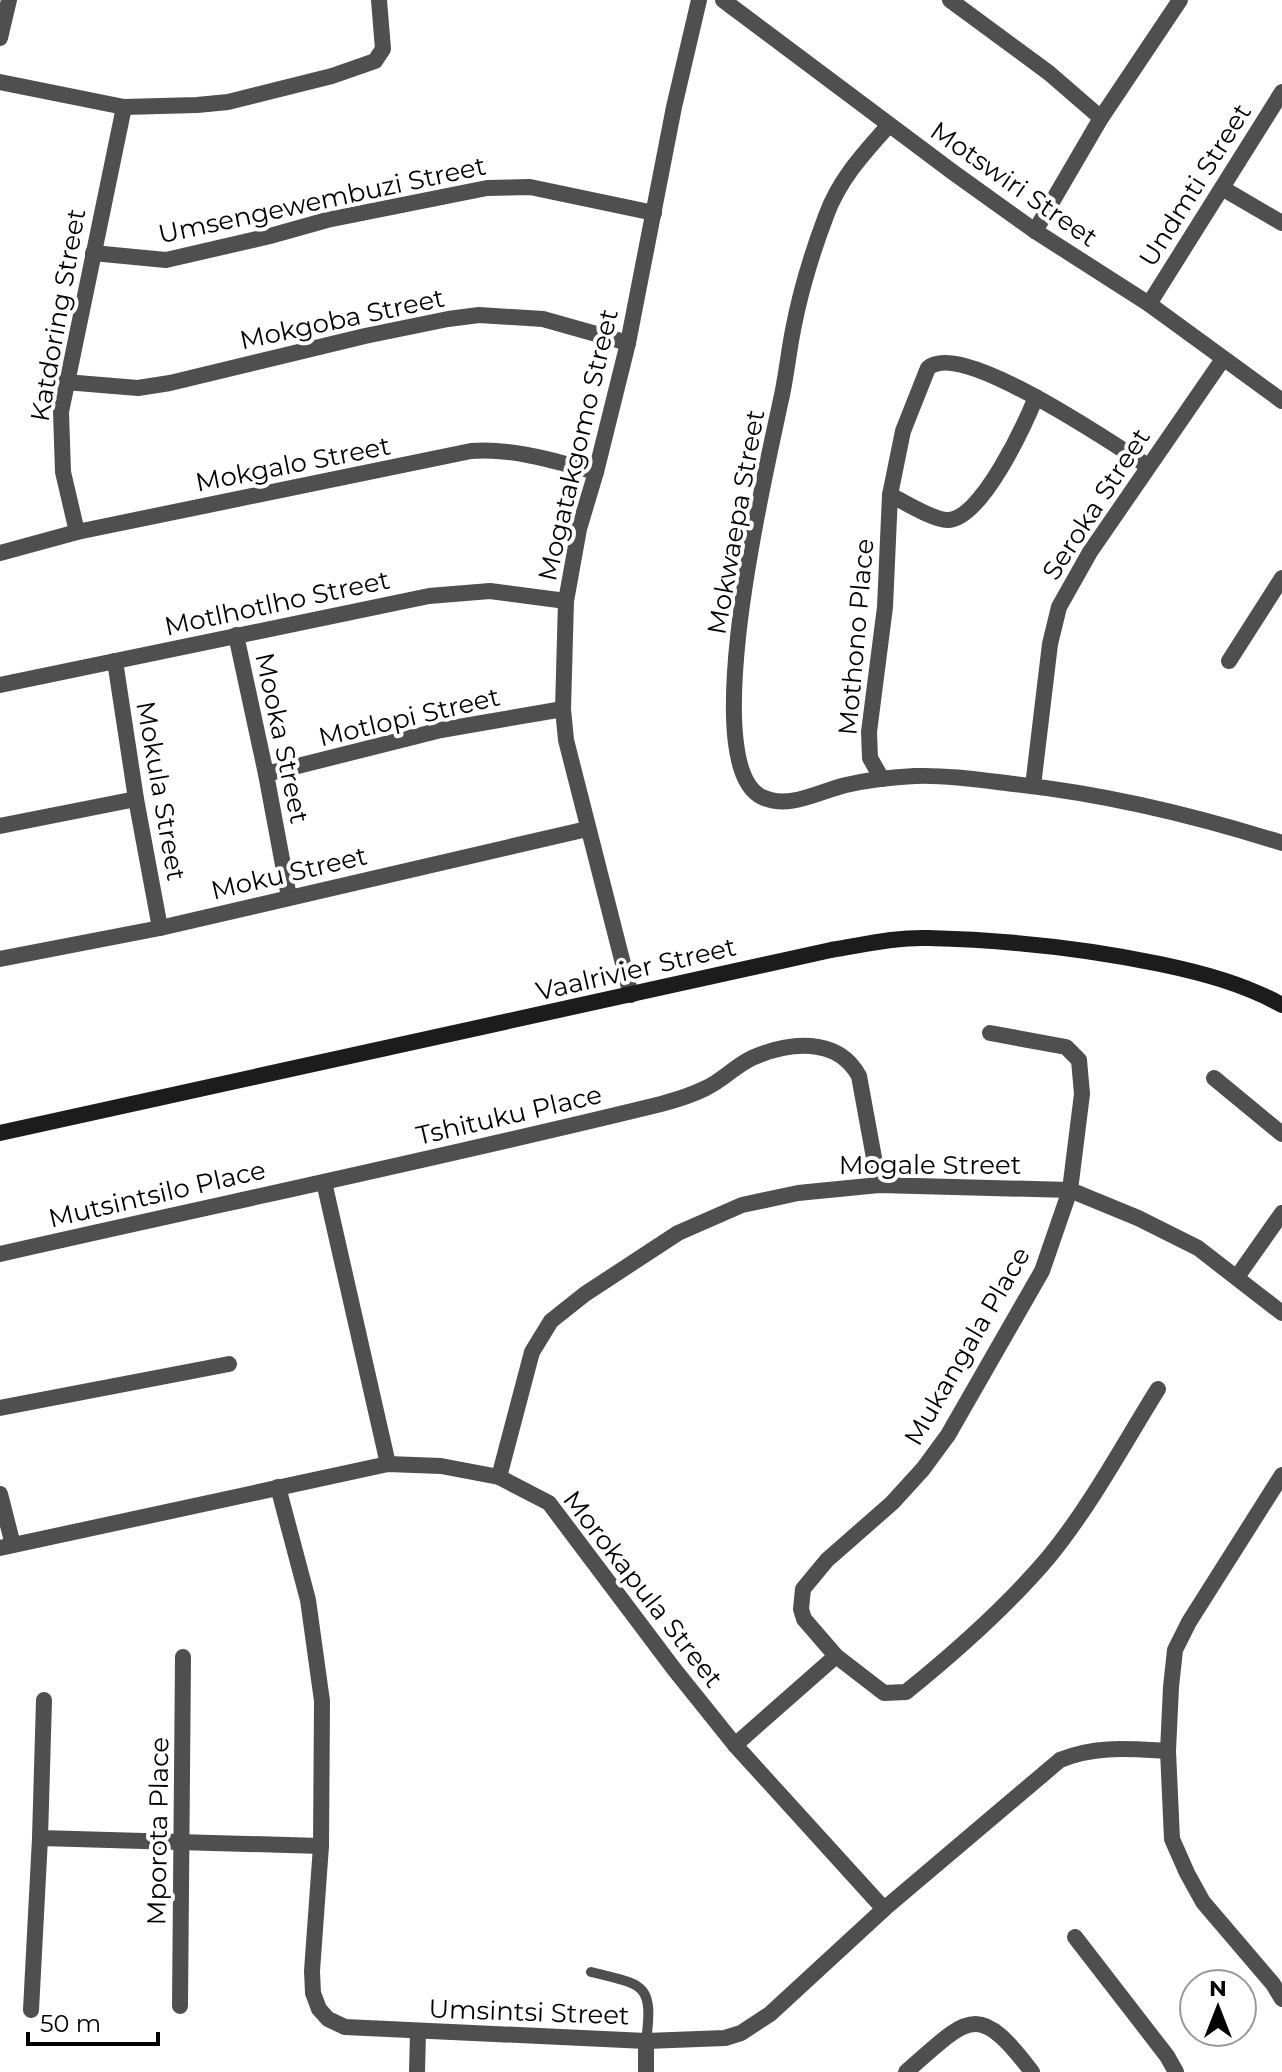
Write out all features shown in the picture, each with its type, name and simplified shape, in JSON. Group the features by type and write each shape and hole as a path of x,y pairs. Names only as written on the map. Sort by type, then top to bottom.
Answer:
{"street":[{"path":"0,38 9,0"},
{"path":"0,82 124,107 228,102 375,61 383,49 379,0"},
{"name":"Mogatakgomo Street","path":"631,995 566,740 563,709 566,601 579,529 628,343 674,107 699,0"},
{"name":"Motswiri Street","path":"723,0 1035,231 1149,304 1282,401"},
{"path":"950,0 1049,73 1101,118"},
{"path":"1035,231 1101,118 1180,0"},
{"name":"Undmti Street","path":"1149,304 1282,92"},
{"name":"Katdoring Street","path":"77,532 61,451 61,412 124,107"},
{"name":"Mokwaepa Street","path":"889,125 853,165 840,185 818,238 793,329 782,399 746,568 738,635 737,754 749,788 773,801 790,801 847,784 913,776 954,777 1109,798 1172,811 1282,843"},
{"name":"Umsengewembuzi Street","path":"93,253 166,260 327,220 487,188 530,187 654,213"},
{"path":"1222,188 1282,223"},
{"name":"Mokgoba Street","path":"65,382 138,388 170,383 365,336 479,315 543,319 628,343"},
{"name":"Seroka Street","path":"1033,786 1050,644 1059,607 1090,552 1223,359"},
{"name":"Mothono Place","path":"882,779 870,758 869,732 885,607 890,495 903,431 924,373 932,364 948,362 982,371 1036,397 1148,466"},
{"path":"890,495 944,520 962,517 987,489 1007,459 1036,397"},
{"name":"Mokgalo Street","path":"0,553 77,532 471,451 495,449 522,452 596,472"},
{"path":"1229,661 1282,578"},
{"name":"Motlhotlho Street","path":"0,685 429,596 490,591 566,601"},
{"name":"Mooka Street","path":"236,635 289,897"},
{"name":"Mokula Street","path":"115,661 160,928"},
{"name":"Motlopi Street","path":"266,774 441,730 563,709"},
{"path":"0,826 136,799"},
{"name":"Moku Street","path":"0,959 160,928 587,829"},
{"name":"Vaalrivier Street","path":"0,1133 831,950 895,939 1032,944 1105,953 1241,985 1282,1005"},
{"name":"Mukangala Place","path":"990,1033 1066,1047 1079,1060 1082,1094 1070,1190 1042,1271 948,1435 892,1503 827,1560 803,1589 801,1609 804,1619 836,1656 877,1689 890,1695 906,1692 1018,1590 1048,1558 1070,1529 1158,1389"},
{"name":"Tshituku Place","path":"324,1182 664,1103 707,1088 751,1059 813,1045 844,1057 859,1076 879,1185"},
{"path":"1214,1078 1282,1134"},
{"path":"324,1182 388,1464"},
{"name":"Mutsintsilo Place","path":"0,1254 324,1182"},
{"name":"Mogale Street","path":"499,1477 532,1352 551,1321 585,1294 678,1233 742,1205 798,1193 879,1185 1070,1190 1170,1232 1198,1248 1282,1313"},
{"path":"1237,1277 1282,1213"},
{"path":"0,1408 229,1364"},
{"name":"Morokapula Street","path":"7,1546 388,1464 441,1466 499,1477 549,1503 735,1745 884,1909"},
{"path":"1282,1475 1189,1622 1175,1650 1168,1751 1172,1839 1187,1873 1203,1902 1273,1984 1282,1999"},
{"name":"Umsintsi Street","path":"278,1487 308,1600 322,1701 321,1846 313,1993 319,2009 328,2019 345,2027 646,2041 725,2038 741,2033 770,2014 884,1909 1060,1760 1097,1749 1168,1751"},
{"path":"0,1494 7,1546"},
{"path":"735,1745 836,1656"},
{"name":"Mporota Place","path":"180,2006 183,1657"},
{"path":"31,2010 44,1700"},
{"path":"40,1838 321,1846"},
{"path":"1075,1937 1176,2072"},
{"path":"906,2072 951,2035 975,2022 994,2028 1032,2072"},
{"path":"417,2072 418,2032"},
{"path":"646,2041 646,2072"}],"lane":[{"path":"591,1972 642,1988 649,2003 646,2041"}]}
